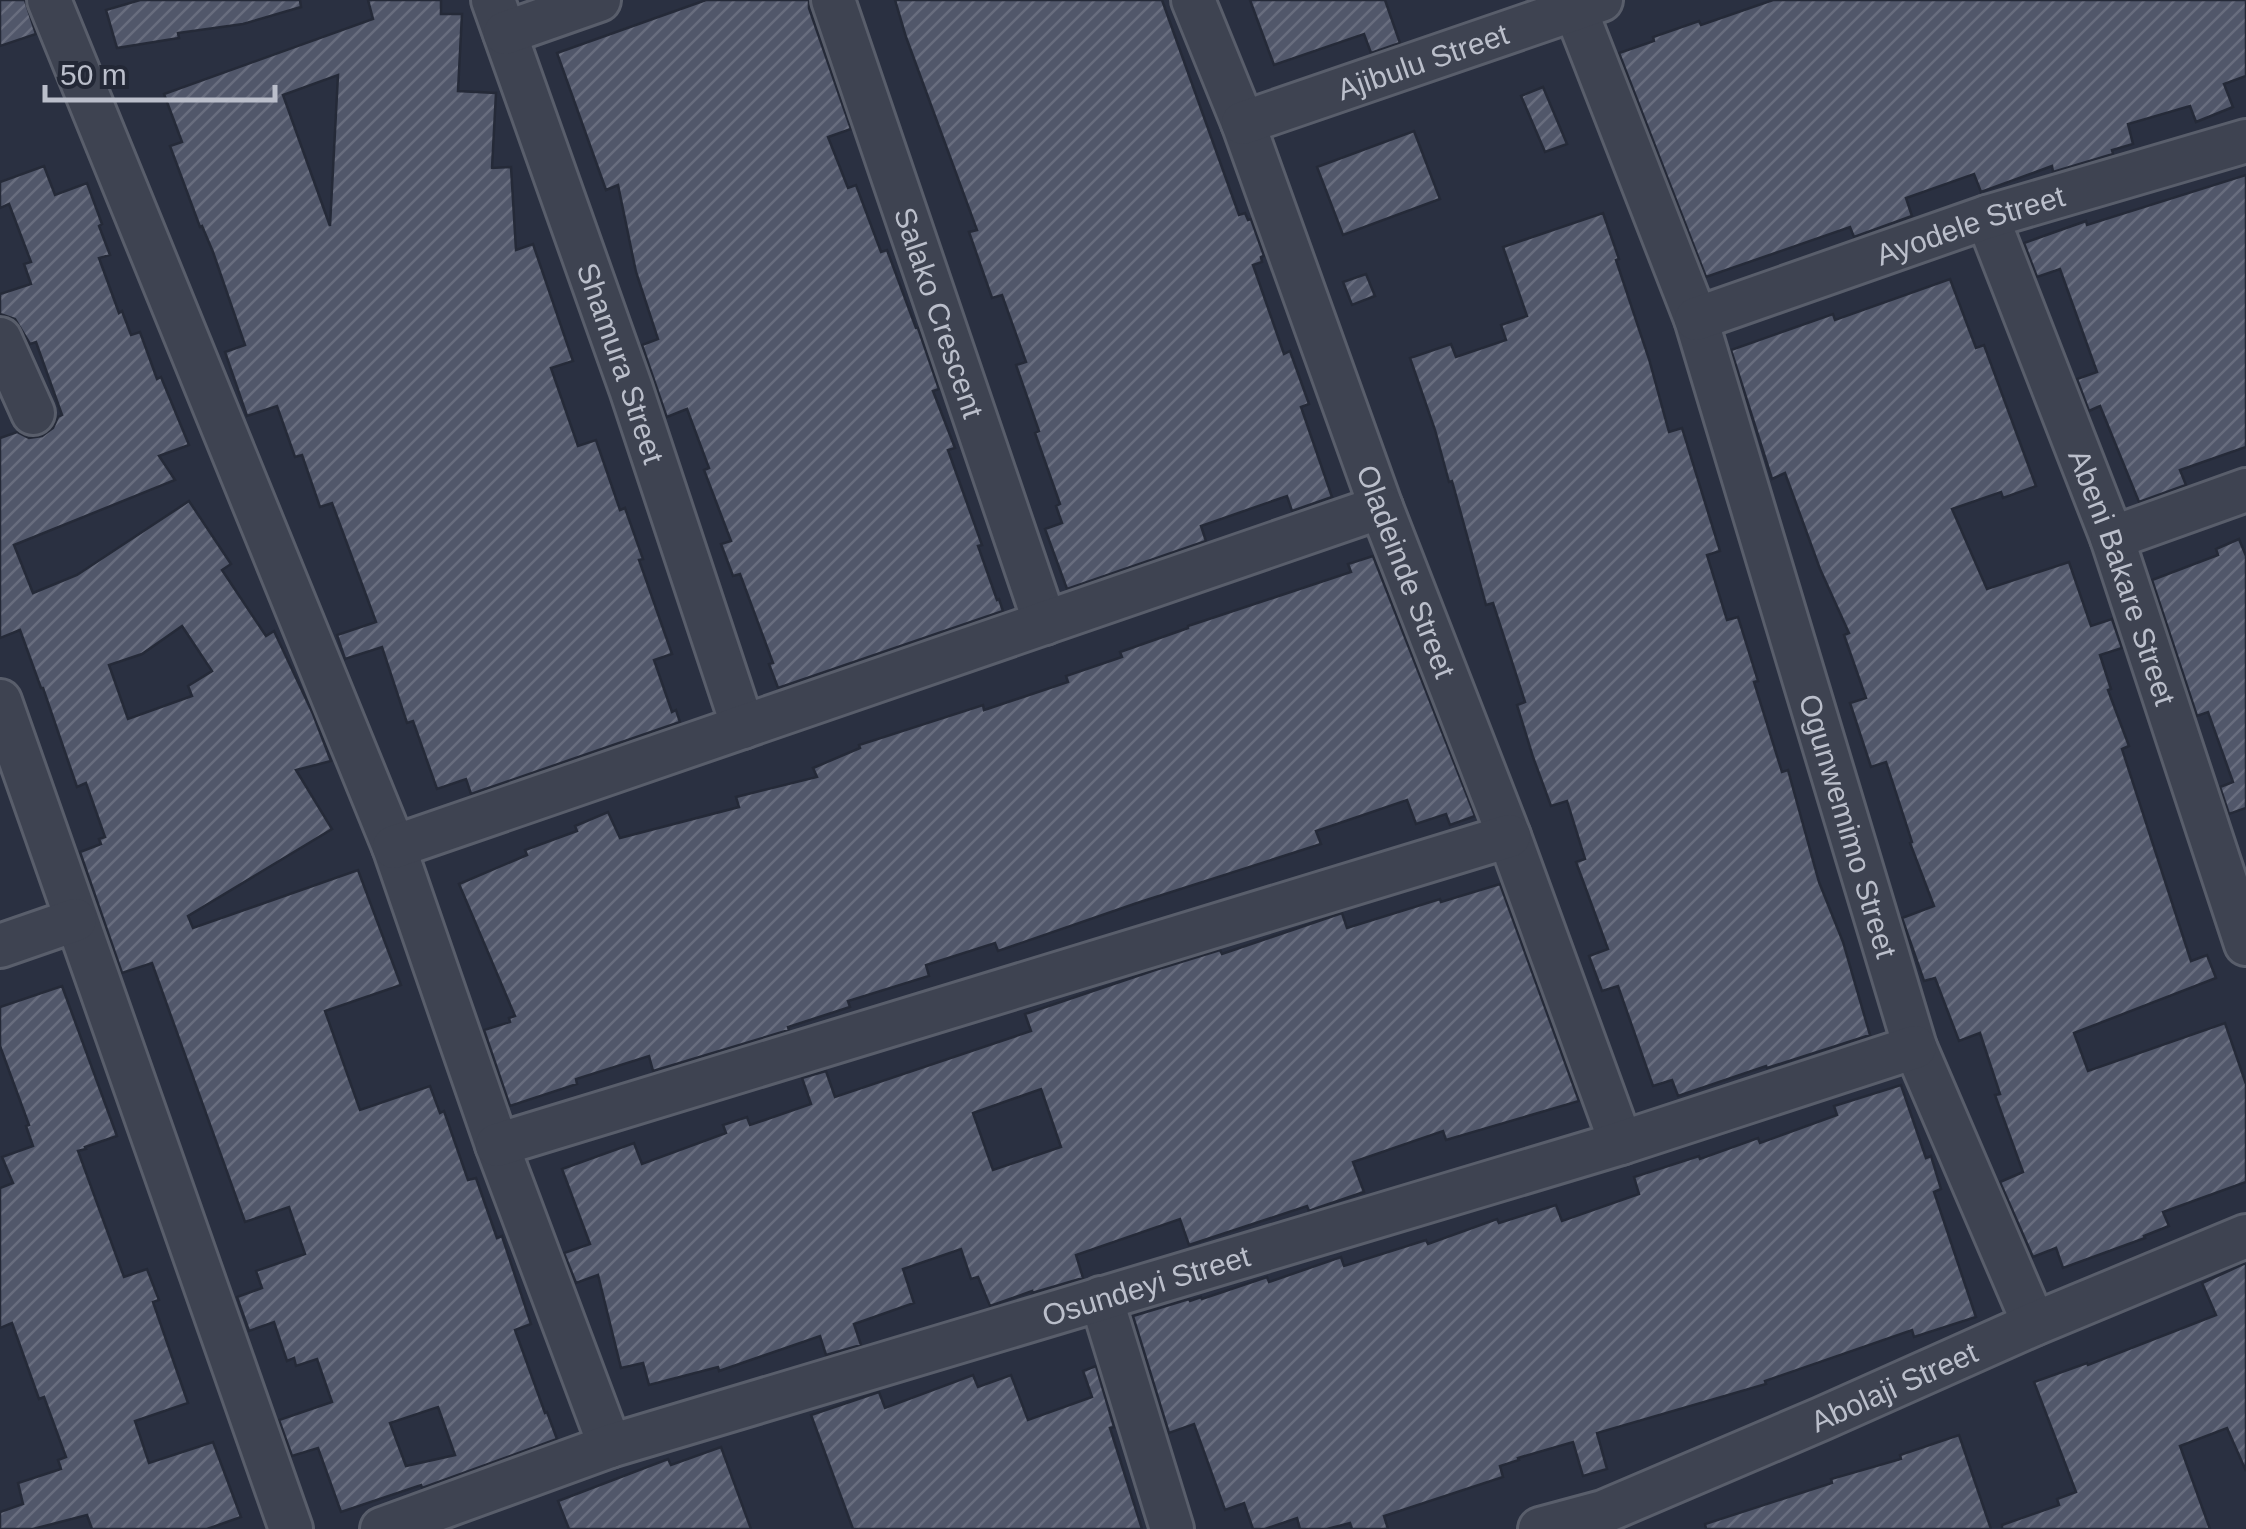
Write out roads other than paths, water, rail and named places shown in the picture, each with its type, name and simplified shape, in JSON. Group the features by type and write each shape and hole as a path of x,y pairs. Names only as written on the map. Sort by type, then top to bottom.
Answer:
{"street":[{"path":"49,0 394,847 498,1145 610,1446"},
{"path":"499,16 599,0"},
{"name":"Salako Crescent","path":"834,0 1044,623"},
{"name":"Oladeinde Street","path":"1193,0 1622,1143"},
{"name":"Ajibulu Street","path":"1242,123 1588,4"},
{"name":"Ogunwemimo Street","path":"1588,4 1696,319 1915,1047 2034,1324"},
{"name":"Shamura Street","path":"499,16 631,389 743,727"},
{"name":"Ayodele Street","path":"1696,319 1988,217 2246,141"},
{"name":"Abeni Bakare Street","path":"1988,217 2232,849 2246,944"},
{"path":"0,339 29,403"},
{"path":"2112,538 2246,490"},
{"path":"394,847 1381,507"},
{"path":"0,701 291,1529"},
{"path":"498,1145 1509,836"},
{"path":"0,946 75,920"},
{"name":"Osundeyi Street","path":"382,1529 610,1446 1622,1143 1915,1047"},
{"name":"Abolaji Street","path":"1540,1529 1606,1520 2034,1324 2246,1236"},
{"path":"1101,1298 1172,1529"}]}
